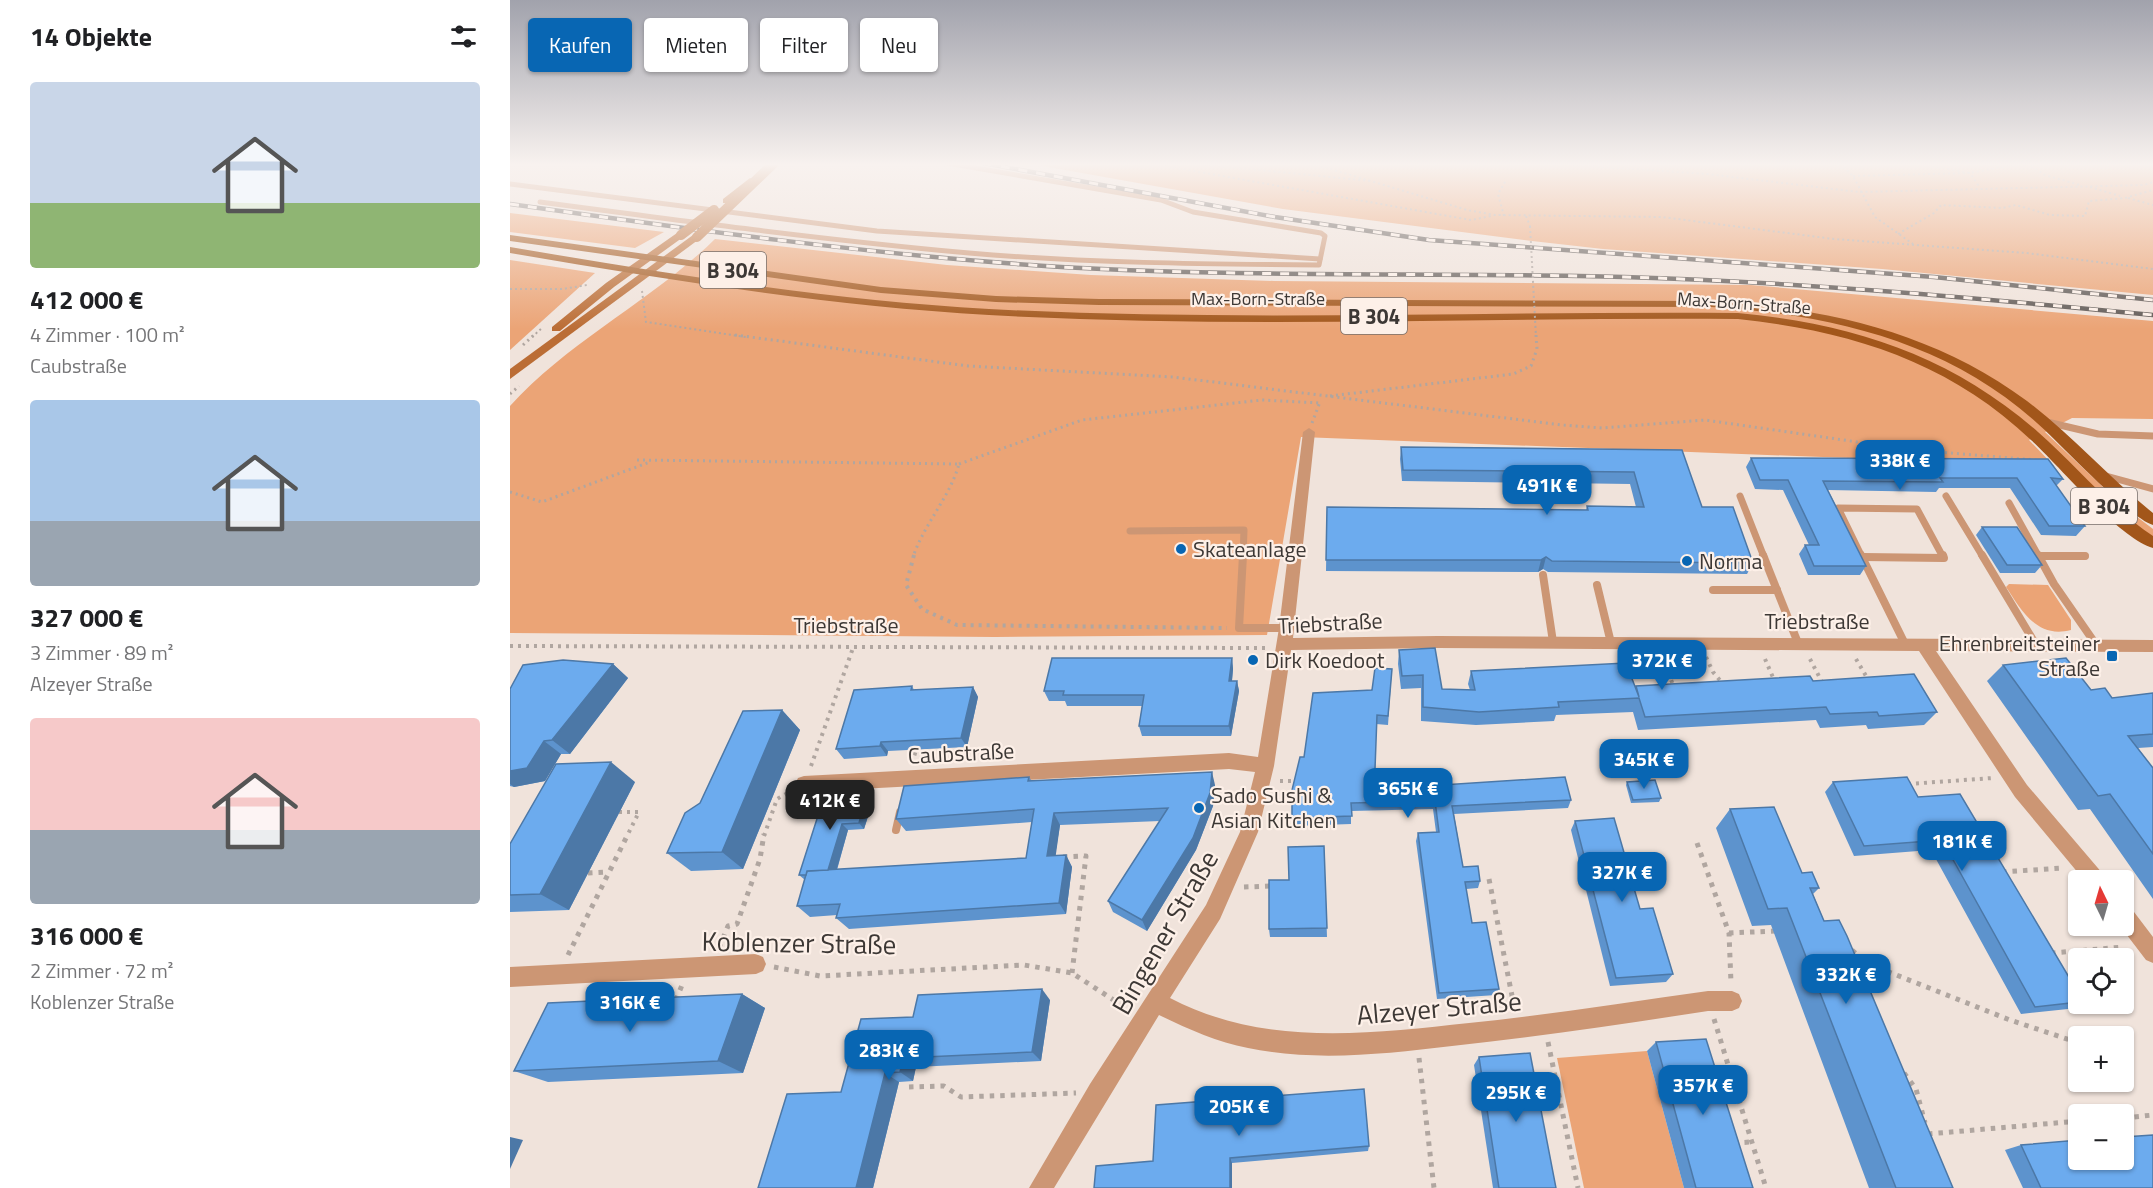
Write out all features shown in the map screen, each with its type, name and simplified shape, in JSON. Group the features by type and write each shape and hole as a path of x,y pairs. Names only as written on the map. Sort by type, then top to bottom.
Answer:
{"main road":[{"path":"510,373 551,332 610,285 703,218"},
{"path":"510,373 667,260 716,218"},
{"name":"Max-Born-Straße","path":"510,238 870,289 996,299 1099,302 1761,306 1833,317 1912,341 1982,376 2043,421 2153,520"},
{"name":"Max-Born-Straße","path":"510,250 826,299 989,312 1272,316 1717,316 1779,319 1828,327 1917,357 1977,389 2024,426 2115,515 2153,543"}],"street":[{"name":"Bingener Straße","path":"1041,1188 1098,1092 1213,912 1249,830 1265,766 1286,636 1308,432"},
{"name":"Triebstraße","path":"1286,636 1611,643 2153,646"},
{"path":"1923,644 2012,776 2087,870"},
{"name":"Caubstraße","path":"804,784 907,783 1229,760 1265,766"},
{"path":"2134,928 2153,953"},
{"name":"Koblenzer Straße","path":"510,977 756,964"},
{"name":"Alzeyer Straße","path":"1151,1011 1249,1038 1292,1043 1357,1045 1545,1026 1708,1001 1732,1001"}],"lane":[{"path":"669,218 791,235 971,253 1136,263 1293,267 1319,265 1325,236 1312,231 1233,218"},
{"path":"779,218 877,231 1052,244 1320,259"},
{"path":"2043,421 2098,434 2153,436"},
{"path":"2096,471 2153,489"},
{"path":"1740,496 1800,644"},
{"path":"1947,496 2036,645"},
{"path":"2009,503 2054,584 2097,646"},
{"path":"1863,557 1944,558 1917,509 1838,508 1905,644"},
{"path":"1130,531 1244,530 1239,628 1286,636"},
{"path":"2040,556 2085,556"},
{"path":"1543,575 1553,642"},
{"path":"1597,585 1611,643"},
{"path":"1713,590 1777,590"},
{"path":"896,830 903,799"}],"path":[{"path":"1462,218 1478,218"},
{"path":"1323,396 1513,374 1530,366 1537,349 1530,226 1527,218"},
{"path":"1673,218 1789,234 2026,253 2153,270"},
{"path":"1877,218 1914,245"},
{"path":"1898,234 1925,218"},
{"path":"510,289 610,285"},
{"path":"627,288 643,291 646,321 708,332 969,366 1173,377 1602,428 1705,420 1913,450 2036,459"},
{"path":"1308,432 1323,396"},
{"path":"637,460 959,464 1082,420 1262,400 1320,403"},
{"path":"510,492 542,502 653,460"},
{"path":"959,464 955,482 932,514 914,549 906,585 922,609 957,625 1239,628"},
{"name":"Triebstraße","path":"510,646 1258,651 1286,636"},
{"path":"1656,643 1677,696"},
{"path":"1700,643 1710,668 1721,680 1728,694"},
{"path":"1758,643 1779,691"},
{"path":"1800,644 1827,693"},
{"path":"1847,644 1874,690"},
{"path":"713,966 728,926 736,924 760,859 764,834 777,799 804,784 852,648"},
{"path":"907,783 918,744"},
{"path":"1901,785 2012,776"},
{"path":"558,975 639,812 619,812"},
{"path":"1697,843 1728,933 1732,1001"},
{"path":"1053,858 1086,856 1072,973"},
{"path":"1989,873 2084,866"},
{"path":"588,873 609,872"},
{"path":"1489,879 1518,1029"},
{"path":"1225,888 1277,886"},
{"path":"1728,933 1782,931"},
{"path":"1854,962 1848,951 1866,963 2010,1020 2068,1038"},
{"path":"2038,954 2068,952"},
{"name":"Koblenzer Straße","path":"756,964 820,976 1024,965 1072,973 1151,1011"},
{"path":"672,1012 688,968"},
{"path":"1708,1001 1766,1188"},
{"path":"1545,1026 1578,1188"},
{"path":"1417,1040 1434,1188"},
{"path":"1896,1063 1916,1089 1933,1145"},
{"path":"1705,1078 1731,1076"},
{"path":"909,1087 944,1086 961,1096 1098,1092"},
{"path":"2134,1117 2153,1115"},
{"path":"1928,1134 2068,1123"},
{"path":"1725,1144 1751,1142"}],"shaded area":[{"path":"510,218 554,218 664,232 635,248 510,232"},
{"path":"1356,218 2153,218 2153,295 1882,269 1603,249"},
{"path":"715,239 947,265 1091,275 1274,281 1751,285 2153,321 2153,419 2072,418 2045,432 2124,507 2153,529 2153,538 2128,520 2039,434 2029,440 2054,466 1301,437 1267,635 995,637 510,633 510,406 533,382 585,340 665,282"},
{"path":"510,260 595,273 510,350"},
{"path":"2009,584 2048,585 2071,620 2071,630 2059,632 2040,627 2018,605 2006,587"},
{"path":"1647,1051 1684,1188 1584,1188 1557,1058"}],"building":[{"path":"1401,447 1682,450 1702,507 1733,507 1753,563 1552,561 1546,557 1541,560 1326,560 1327,507 1588,510 1587,506 1644,507 1634,472 1403,470"},
{"path":"1751,458 2048,459 2063,479 2051,478 2085,526 2049,526 2017,478 1940,478 1943,482 1823,481 1866,566 1814,566 1805,545 1819,545 1788,480 1760,480"},
{"path":"1982,527 2017,527 2042,565 2007,565"},
{"path":"1435,648 1442,689 1475,690 1471,671 1626,663 1639,697 1636,686 1810,676 1813,681 1914,674 1937,712 1879,716 1877,712 1830,714 1826,707 1645,717 1639,698 1558,702 1559,707 1479,712 1423,707 1423,675 1402,676 1399,650"},
{"path":"1052,658 1232,658 1229,681 1237,681 1229,726 1139,726 1144,695 1063,695 1064,691 1044,691"},
{"path":"2066,658 2091,690 2105,688 2112,698 2153,693 2153,734 2128,736 2153,768 2153,854 2110,794 2098,796 2003,665"},
{"path":"563,660 613,664 552,740 544,741 527,768 510,771 510,689 523,665"},
{"path":"1375,668 1392,669 1388,716 1377,715 1375,769 1395,769 1396,788 1565,777 1571,800 1452,806 1463,867 1478,866 1480,881 1465,882 1472,923 1486,922 1499,989 1439,993 1418,833 1439,832 1435,801 1351,803 1352,816 1292,818 1292,790 1300,757 1304,757 1313,693 1372,690"},
{"path":"912,686 911,690 973,687 961,738 881,742 880,746 836,749 854,690"},
{"path":"782,710 722,852 667,853 685,813 700,803 743,711"},
{"path":"611,762 540,894 510,895 510,844 556,764"},
{"path":"1212,772 1210,793 1193,838 1142,920 1108,901 1168,808 1054,813 1047,856 1066,855 1059,903 836,918 840,904 797,906 807,871 1026,858 1034,809 896,819 904,786 1029,777 1028,781"},
{"path":"1907,777 1918,797 1960,794 2068,976 2068,1003 2035,1007 1942,840 1864,846 1833,782"},
{"path":"1655,780 1661,798 1633,800 1627,782"},
{"path":"866,797 859,823 842,824 828,870 807,871 806,875 799,875 823,800"},
{"path":"1774,807 1802,873 1812,872 1819,888 1810,888 1824,921 1839,920 1847,936 1953,1188 1896,1188 1787,908 1768,909 1730,809"},
{"path":"1614,818 1625,856 1638,855 1642,870 1629,871 1640,909 1653,908 1673,974 1616,978 1575,821"},
{"path":"1324,846 1327,928 1269,929 1269,880 1289,880 1288,847"},
{"path":"1042,989 1032,1052 903,1058 900,1072 885,1073 856,1188 758,1188 787,1094 841,1092 861,1019 913,1017 918,995"},
{"path":"742,994 718,1061 514,1071 548,1003"},
{"path":"1706,1039 1753,1188 1696,1188 1656,1042"},
{"path":"1530,1053 1556,1188 1499,1188 1479,1057"},
{"path":"1364,1089 1369,1146 1230,1158 1230,1188 1094,1188 1096,1166 1153,1161 1156,1105"},
{"path":"2153,1135 2153,1188 2041,1188 2021,1145 2068,1141 2068,1170 2134,1170 2134,1136"}],"railway":[{"path":"617,218 844,248 1045,266 1190,272 1690,279 1889,292 2153,315"},
{"path":"1285,218 1429,240 1934,277 2153,300"}],"place":[{"name":"Skateanlage","path":"1181,549"},
{"name":"Norma","path":"1687,561"},
{"name":"Ehrenbreitsteiner Straße","path":"2112,656"},
{"name":"Dirk Koedoot","path":"1253,660"},
{"name":"Sado Sushi & Asian Kitchen","path":"1199,808"}]}
